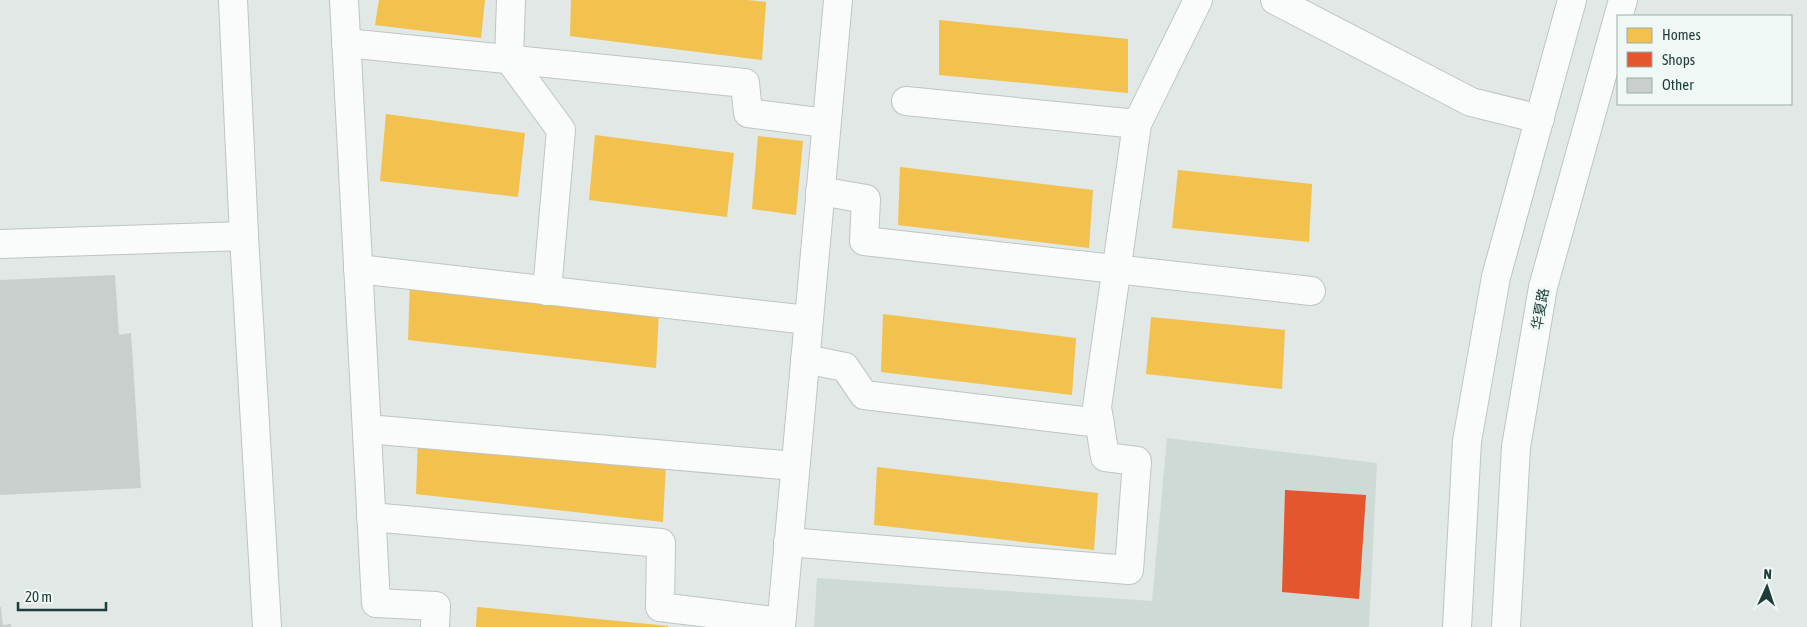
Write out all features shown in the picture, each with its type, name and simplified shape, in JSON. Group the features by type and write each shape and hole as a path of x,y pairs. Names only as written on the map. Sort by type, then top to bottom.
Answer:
{"street":[{"path":"233,0 244,236 267,627"},
{"path":"344,0 376,603 436,606 435,627"},
{"path":"512,0 509,60 561,130 547,291"},
{"path":"371,517 661,543 660,607 781,624 838,0"},
{"path":"788,542 1129,570 1137,461 1105,457 1097,407 1137,124 1198,0"},
{"path":"1275,0 1471,102 1540,119"},
{"path":"1457,627 1467,441 1496,277 1572,0"},
{"name":"华夏路","path":"1619,15 1623,0"},
{"name":"华夏路","path":"1506,627 1516,447 1543,287 1617,22"},
{"path":"346,43 745,83 748,113 826,123"},
{"path":"906,101 1137,124"},
{"path":"820,191 866,199 864,241 1311,291"},
{"path":"0,244 244,236"},
{"path":"358,269 808,320"},
{"path":"805,359 845,366 864,395 1100,423"},
{"path":"367,429 795,466"}],"shaded area":[{"path":"1167,438 1377,463 1369,627 814,627 817,578 1152,601"}],"building: Homes":[{"path":"379,0 485,0 481,38 375,25"},
{"path":"571,0 747,0 766,2 762,60 570,36"},
{"path":"939,20 1128,39 1128,93 939,75"},
{"path":"386,114 525,133 518,197 380,181"},
{"path":"595,135 734,153 727,217 589,200"},
{"path":"758,136 803,141 796,215 752,209"},
{"path":"900,167 1093,190 1089,248 898,225"},
{"path":"1178,170 1312,184 1309,242 1172,228"},
{"path":"410,282 659,310 656,368 408,340"},
{"path":"883,314 1076,338 1072,395 881,372"},
{"path":"1151,317 1285,330 1282,389 1146,374"},
{"path":"418,437 666,464 663,522 416,494"},
{"path":"877,467 1098,493 1094,550 874,525"},
{"path":"477,607 668,626 668,627 476,627"}],"building: Shops":[{"path":"1285,490 1366,495 1359,599 1282,592"}],"building: Other":[{"path":"115,275 119,335 131,333 141,488 0,495 0,280"},
{"path":"0,607 3,625 11,624 11,627 0,627"}]}
